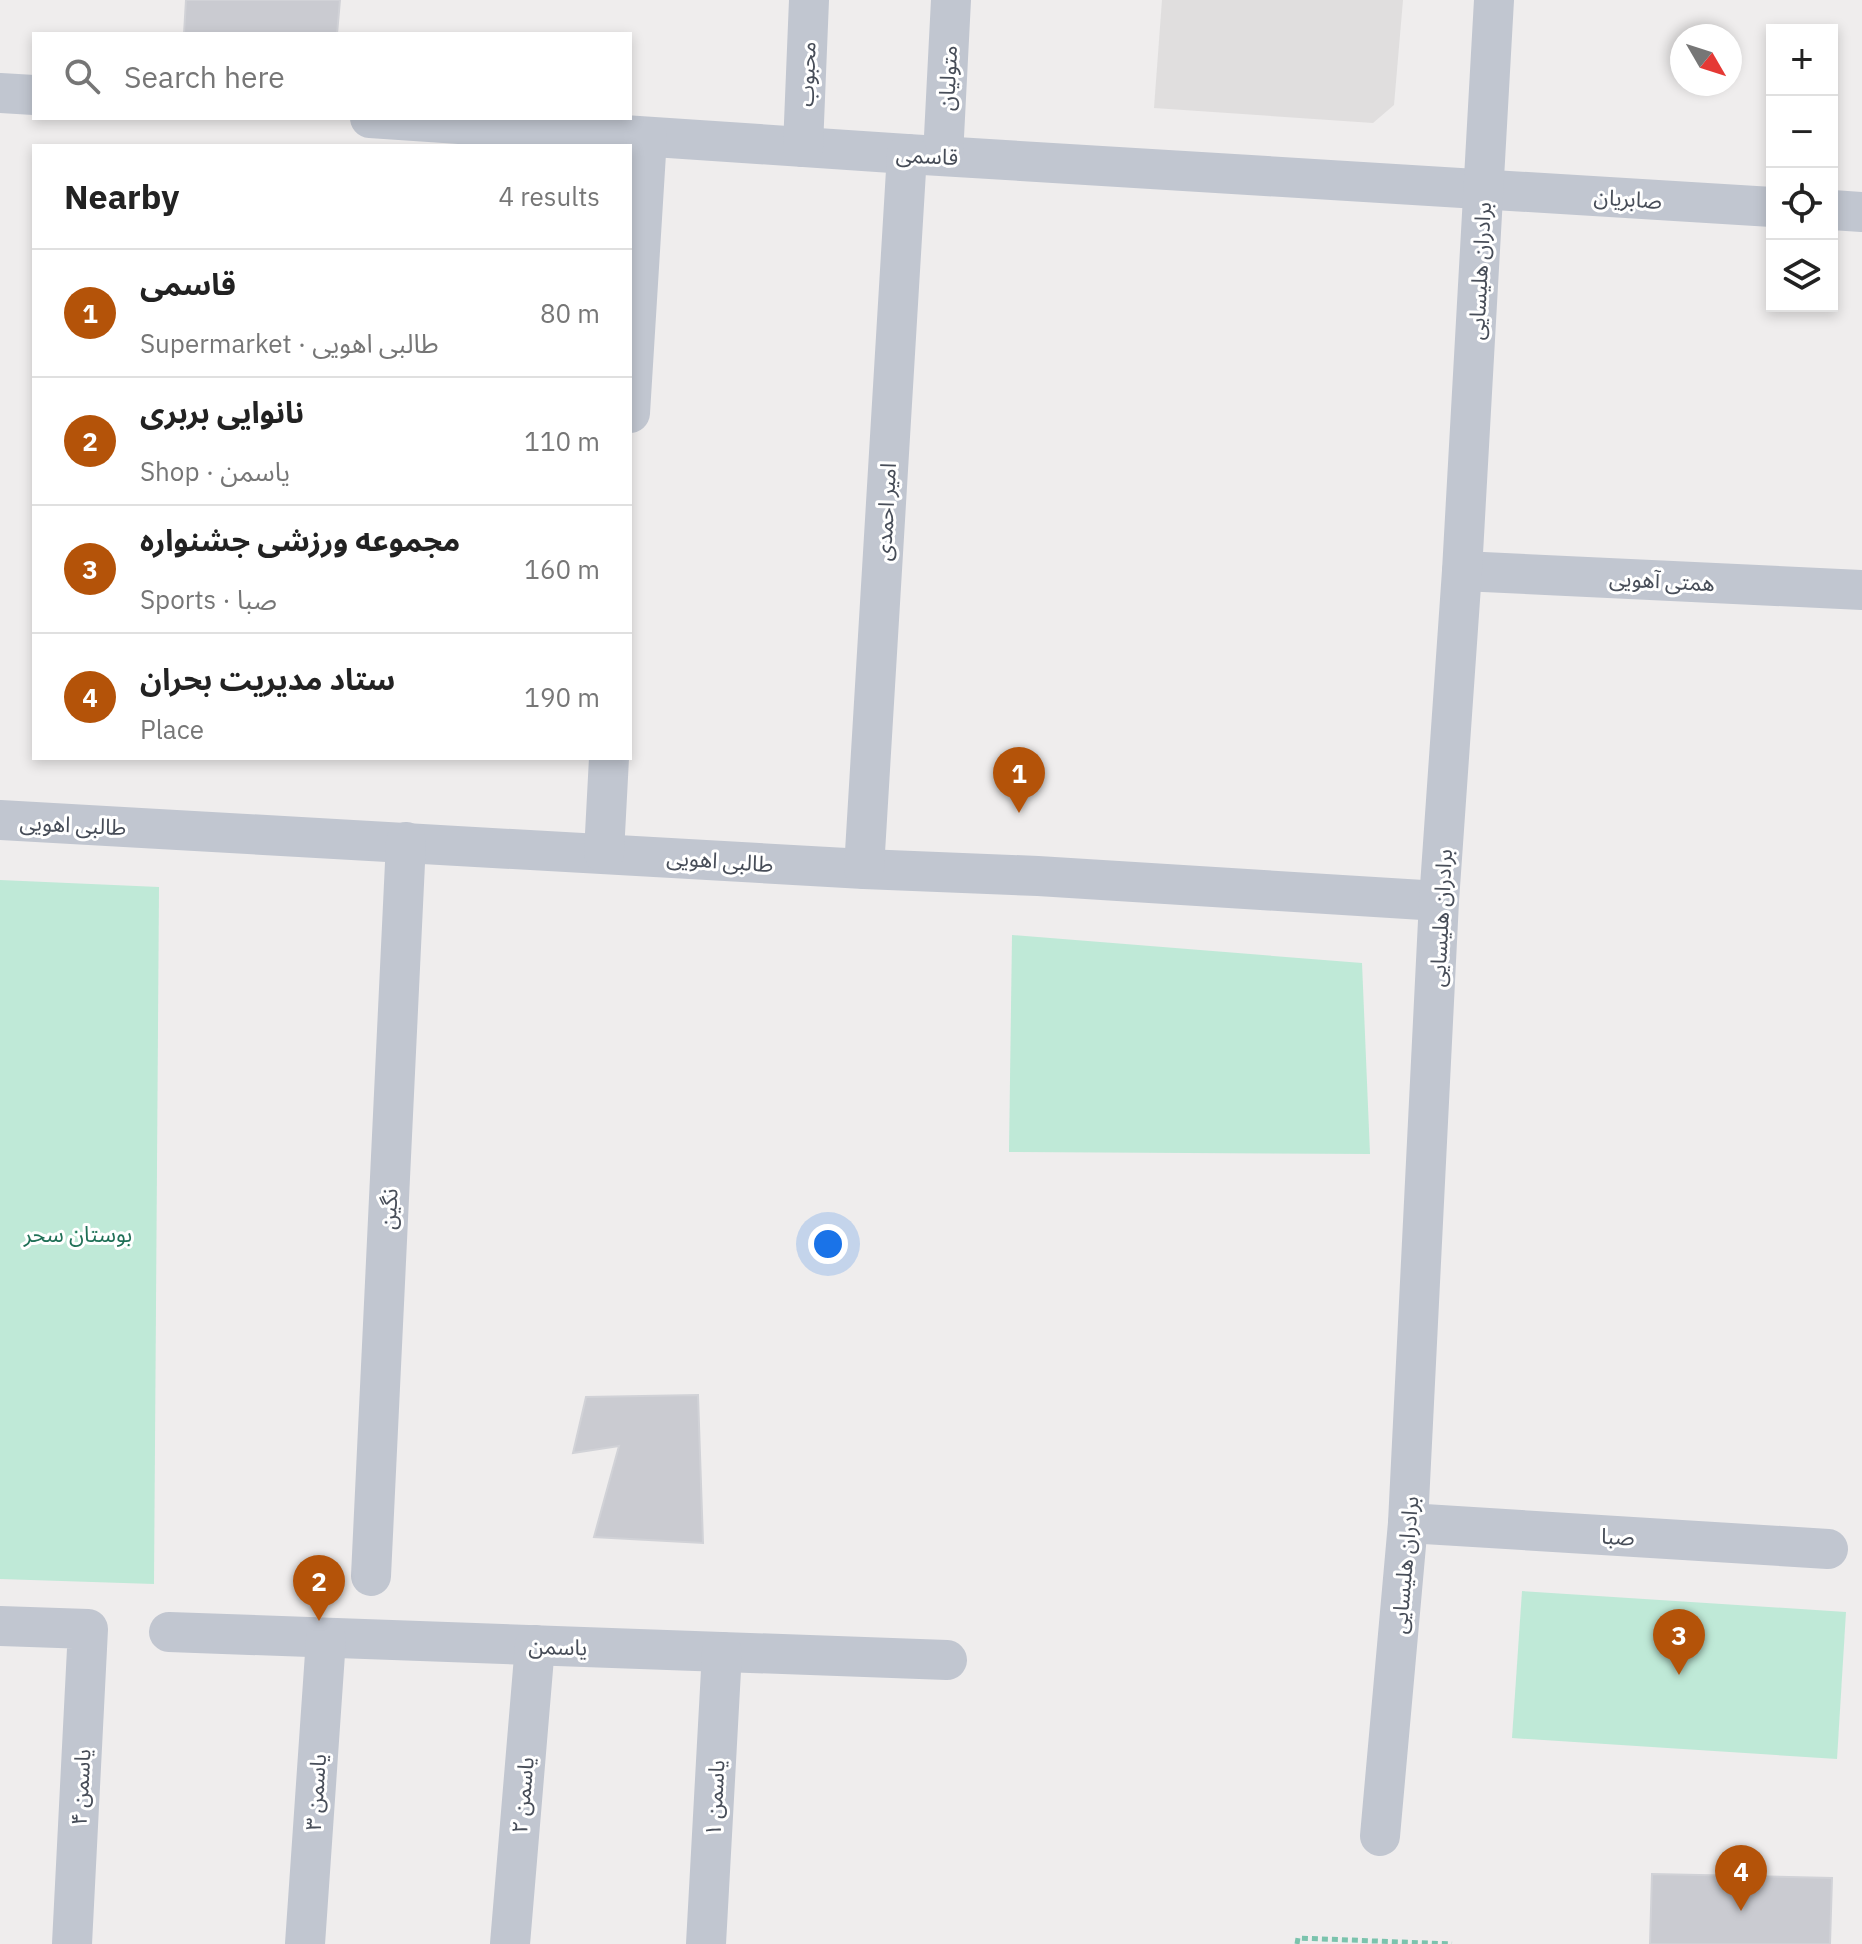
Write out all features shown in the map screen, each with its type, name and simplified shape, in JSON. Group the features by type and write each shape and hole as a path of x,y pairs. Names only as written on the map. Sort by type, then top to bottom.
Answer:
{"street":[{"name":"محبوب","path":"803,147 809,0"},
{"name":"متولیان","path":"925,155 951,0"},
{"name":"برادران هلیسایی","path":"1380,1836 1408,1523 1439,901 1462,571 1494,0"},
{"path":"0,93 32,95"},
{"name":"قاسمی","path":"399,120 1484,189"},
{"path":"632,381 647,137"},
{"name":"امیر احمدی","path":"864,869 925,155"},
{"name":"صابریان","path":"1484,189 1766,207"},
{"path":"1838,210 1862,212"},
{"name":"همتی آهویی","path":"1462,571 1862,590"},
{"path":"604,853 609,760"},
{"name":"طالبی اهویی","path":"0,820 1038,876 1439,901"},
{"name":"نگین","path":"371,1576 406,842"},
{"name":"صبا","path":"1408,1523 1828,1549"},
{"name":"یاسمن ۴","path":"0,1626 88,1629 72,1944"},
{"name":"یاسمن","path":"169,1632 947,1660"},
{"name":"یاسمن ۳","path":"305,1944 326,1639"},
{"name":"یاسمن ۲","path":"510,1944 535,1645"},
{"name":"یاسمن ۱","path":"706,1944 722,1652"}],"path":[{"path":"1297,1944 1298,1938 1452,1944"}],"shaded area":[{"path":"1162,0 1403,0 1394,105 1373,123 1154,108"}],"green space":[{"name":"بوستان سحر","path":"0,880 159,887 154,1584 0,1579"},
{"path":"1012,935 1362,963 1370,1154 1009,1152"},
{"path":"1522,1591 1846,1612 1837,1759 1512,1738"}],"building":[{"path":"186,0 340,0 337,32 184,32"},
{"path":"698,1395 703,1543 594,1537 619,1446 573,1453 586,1397"},
{"path":"1652,1874 1832,1878 1830,1944 1650,1944"}],"place":[{"name":"قاسمی","path":"1019,813"},
{"name":"نانوایی بربری","path":"319,1621"},
{"name":"مجموعه ورزشی جشنواره","path":"1679,1675"},
{"name":"ستاد مدیریت بحران","path":"1741,1911"}]}
